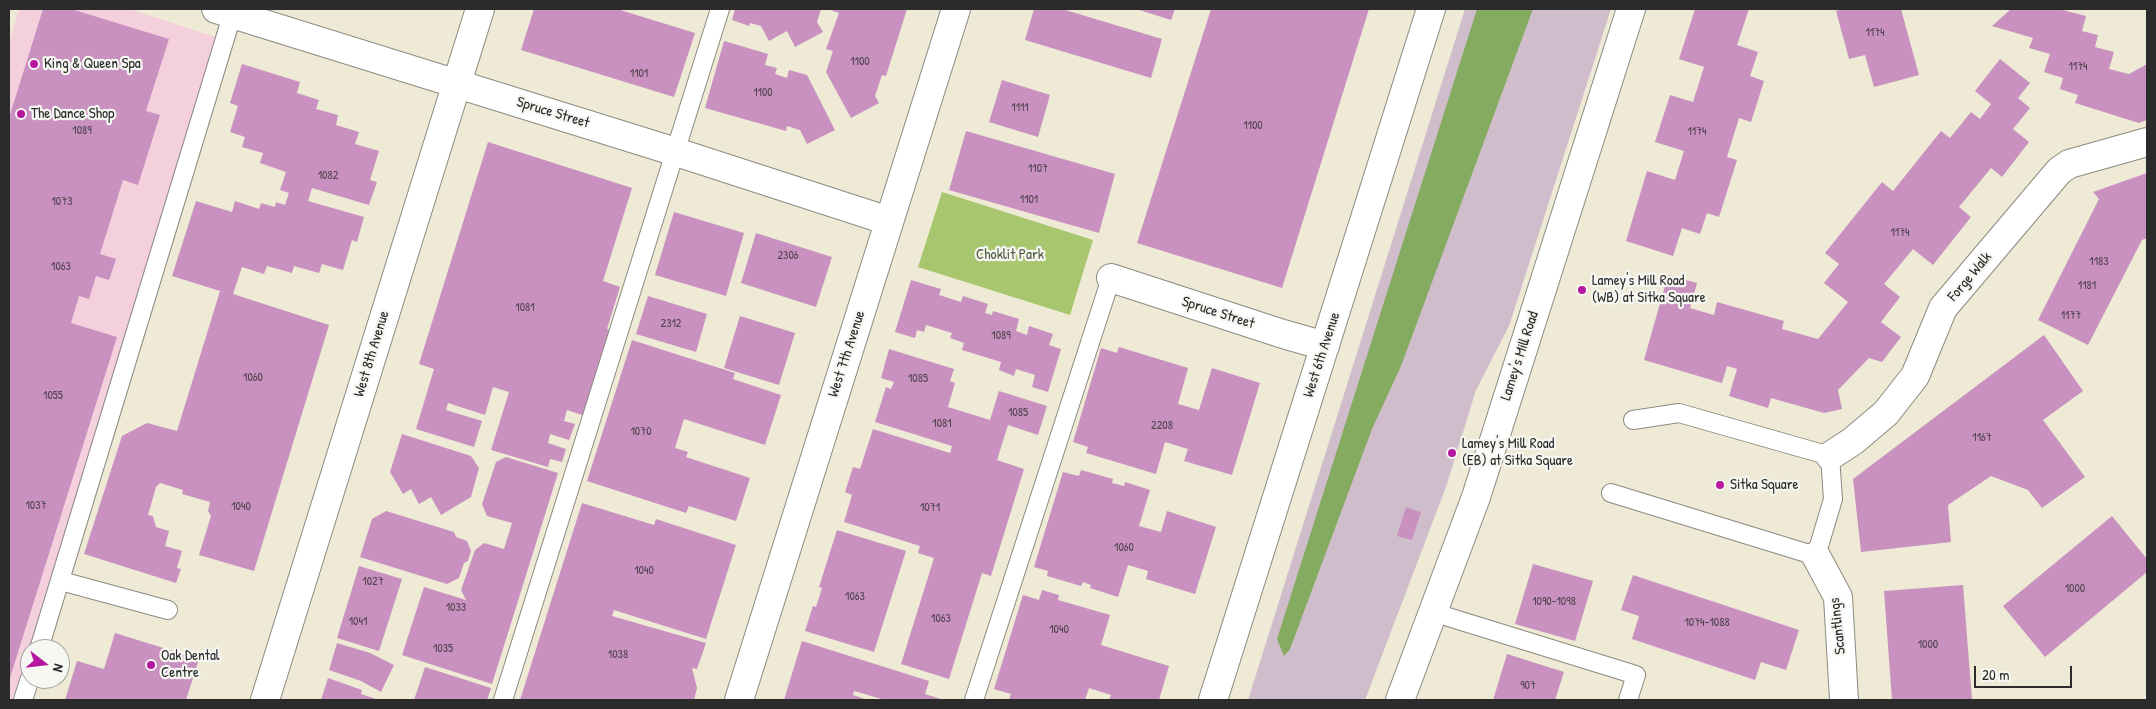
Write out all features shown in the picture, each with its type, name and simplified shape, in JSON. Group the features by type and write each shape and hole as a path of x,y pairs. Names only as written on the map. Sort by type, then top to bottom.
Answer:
{"street":[{"name":"West 8th Avenue","path":"265,700 480,9"},
{"name":"West 7th Avenue","path":"739,700 956,9"},
{"name":"West 6th Avenue","path":"1213,700 1431,9"},
{"name":"Lamey's Mill Road","path":"1400,700 1476,497 1631,9"},
{"name":"Spruce Street","path":"227,10 889,221"},
{"name":"Forge Walk","path":"1830,456 1853,441 1892,406 1915,376 1944,308 2058,170 2069,164 2147,142"},
{"name":"Spruce Street","path":"1111,278 1325,346"},
{"name":"Scantlings","path":"1816,556 1838,597 1844,700"}],"lane":[{"path":"503,700 720,9"},
{"path":"42,639 61,581 227,10"},
{"path":"974,700 1111,278"},
{"path":"1610,493 1816,556 1833,499 1830,456 1679,413 1633,420"},
{"path":"61,581 168,610"},
{"path":"1432,612 1636,675 1628,700"}],"shaded area":[{"path":"19,9 130,9 221,39 40,639 20,639 20,689 25,689 22,700 9,700 9,43"},
{"path":"1465,9 1611,9 1509,326 1476,390 1446,487 1365,700 1248,700"}],"green space":[{"path":"1477,9 1533,9 1401,366 1372,429 1290,649 1284,656 1277,639"},
{"name":"Choklit Park","path":"942,192 1093,240 1070,315 918,267"}],"building":[{"path":"43,9 71,9 169,39 146,111 160,115 138,185 123,180 100,254 116,259 109,280 96,276 89,299 79,296 71,323 117,337 22,639 20,639 20,646 9,681 9,118"},
{"path":"534,9 617,9 695,33 674,97 521,50"},
{"path":"735,9 821,9 817,22 823,32 795,47 787,31 769,41 761,26 750,23 749,26 732,20"},
{"path":"828,9 907,9 886,76 882,75 875,96 879,103 851,118 826,72 833,51 826,49 839,13"},
{"path":"1034,9 1062,9 1162,39 1151,78 1025,40"},
{"path":"1136,9 1175,9 1171,20"},
{"path":"1211,9 1369,9 1282,288 1137,243"},
{"path":"1695,9 1749,9 1737,45 1758,52 1750,76 1764,81 1751,122 1739,118 1727,157 1737,160 1719,217 1707,213 1700,234 1682,228 1673,256 1626,241 1647,171 1675,180 1684,151 1655,142 1670,95 1693,102 1704,67 1679,59"},
{"path":"1843,9 1901,9 1919,75 1874,87 1865,55 1849,59 1836,11"},
{"path":"2011,9 2059,9 2086,16 2082,31 2098,35 2095,47 2114,52 2109,69 2129,74 2147,64 2147,120 2139,123 2075,103 2078,95 2060,89 2063,78 2044,72 2050,54 2029,48 2033,38 1992,26"},
{"path":"724,41 768,54 765,65 777,68 775,74 787,78 789,70 807,75 835,130 807,144 800,130 787,126 786,131 705,108"},
{"path":"2000,59 2030,83 2018,98 2030,108 2013,129 2029,142 2002,177 1991,168 1959,207 1971,217 1933,265 1913,249 1884,284 1900,297 1881,322 1901,337 1882,362 1869,358 1838,390 1842,409 1824,413 1771,398 1768,408 1729,396 1737,369 1727,366 1722,383 1644,360 1668,275 1697,283 1690,308 1714,315 1717,302 1784,321 1782,329 1818,339 1848,302 1824,283 1839,264 1825,253 1882,182 1893,191 1941,131 1950,138 1971,112 1980,119 1991,104 1975,91"},
{"path":"242,64 300,82 297,93 319,100 316,109 338,115 336,125 359,132 355,144 379,151 370,180 377,182 369,205 312,188 308,201 364,217 357,242 352,240 343,270 322,264 319,273 294,266 292,273 267,266 264,274 242,267 233,294 329,325 254,571 199,555 211,516 208,511 210,502 182,494 183,490 160,483 156,487 148,515 153,516 156,527 169,531 165,546 182,551 177,568 181,569 176,583 84,554 122,436 147,423 177,431 220,291 172,276 196,201 232,212 235,201 259,209 261,203 275,207 276,202 285,205 289,193 280,190 286,172 260,163 263,153 242,147 245,137 230,132 238,106 230,103"},
{"path":"1002,80 1050,95 1038,137 989,122"},
{"path":"966,131 1115,174 1099,233 949,190"},
{"path":"488,142 632,188 603,281 620,287 607,329 613,331 585,416 567,410 564,421 575,424 569,440 550,434 548,443 566,449 562,462 550,459 548,467 491,450 509,392 493,387 485,415 448,403 446,410 482,421 474,447 416,429 434,369 419,364"},
{"path":"2147,173 2147,238 2142,240 2088,345 2038,320 2099,199 2093,192"},
{"path":"674,212 744,233 726,296 655,275"},
{"path":"756,233 832,257 816,307 741,283"},
{"path":"911,280 941,289 939,295 961,302 963,296 988,304 985,313 992,315 993,311 1019,319 1016,331 1027,335 1029,326 1053,334 1049,345 1061,349 1048,392 1032,387 1035,375 1016,369 1014,376 999,370 1001,362 962,350 964,343 950,338 952,333 926,325 924,332 917,330 915,338 895,332"},
{"path":"648,296 707,314 696,352 636,334"},
{"path":"740,316 795,333 779,385 724,368"},
{"path":"2044,335 2083,391 2043,420 2085,477 2042,508 2028,490 1991,476 1948,505 1951,542 1861,552 1853,479"},
{"path":"632,340 735,373 733,379 781,395 765,445 684,419 675,448 688,452 686,457 750,478 736,521 689,506 686,513 587,481"},
{"path":"1119,347 1188,368 1178,404 1199,410 1212,368 1260,383 1232,475 1184,461 1188,449 1165,442 1156,474 1086,453 1088,447 1073,442 1101,348 1117,353"},
{"path":"889,349 954,369 950,381 955,383 948,407 990,420 999,391 1047,406 1038,435 1008,425 997,460 1024,469 991,576 982,573 949,679 901,664 934,558 918,553 920,546 844,522 852,495 845,492 853,467 860,469 873,429 950,453 952,446 875,422 886,387 891,389 894,382 881,378"},
{"path":"402,434 471,456 479,468 471,497 441,515 431,497 419,504 411,489 403,494 390,472"},
{"path":"506,457 558,473 492,684 402,655 424,587 466,600 461,590 475,550 484,543 504,549 512,523 487,516 482,504 496,462"},
{"path":"1081,470 1113,479 1112,483 1124,486 1125,482 1150,490 1139,526 1161,532 1167,511 1216,527 1195,594 1146,579 1148,571 1128,565 1118,597 1090,588 1091,585 1083,582 1081,586 1047,576 1048,571 1034,567 1063,472 1079,476"},
{"path":"582,503 654,525 656,519 736,545 706,639 614,610 612,616 706,643 697,669 692,668 697,688 694,700 520,700"},
{"path":"1406,507 1421,512 1412,540 1397,536"},
{"path":"386,511 454,532 456,537 467,541 471,551 468,561 464,563 459,578 447,584 360,557 372,519"},
{"path":"2112,516 2147,559 2147,572 2045,657 2003,606"},
{"path":"837,530 906,551 874,652 805,631 813,606 816,607 822,588 819,587"},
{"path":"1533,564 1593,581 1575,641 1515,624"},
{"path":"359,566 402,579 379,651 337,638"},
{"path":"1633,575 1799,630 1786,670 1761,662 1755,680 1632,639 1639,616 1621,610"},
{"path":"1963,585 1972,700 1892,700 1884,591"},
{"path":"1042,590 1059,595 1058,600 1110,615 1101,645 1169,666 1159,700 1109,700 1111,695 1089,688 1085,700 1009,700 1011,694 994,689 1023,595 1039,600"},
{"name":"Oak Dental Centre","path":"115,633 199,659 186,700 65,700 70,689 77,661 104,669"},
{"path":"802,641 929,681 925,694 944,700 885,700 854,691 853,695 868,700 784,700"},
{"path":"337,643 370,653 394,665 381,692 361,681 329,670"},
{"path":"1507,654 1564,672 1555,700 1493,700"},
{"path":"425,667 491,688 487,700 414,700"},
{"path":"328,678 362,690 361,694 379,700 321,700"}],"place":[{"name":"King & Queen Spa","path":"34,64"},
{"name":"The Dance Shop","path":"21,114"},
{"name":"Lamey's Mill Road (WB) at Sitka Square","path":"1582,290"},
{"name":"Lamey's Mill Road (EB) at Sitka Square","path":"1452,453"},
{"name":"Sitka Square","path":"1720,485"},
{"name":"Oak Dental Centre","path":"151,665"}]}
